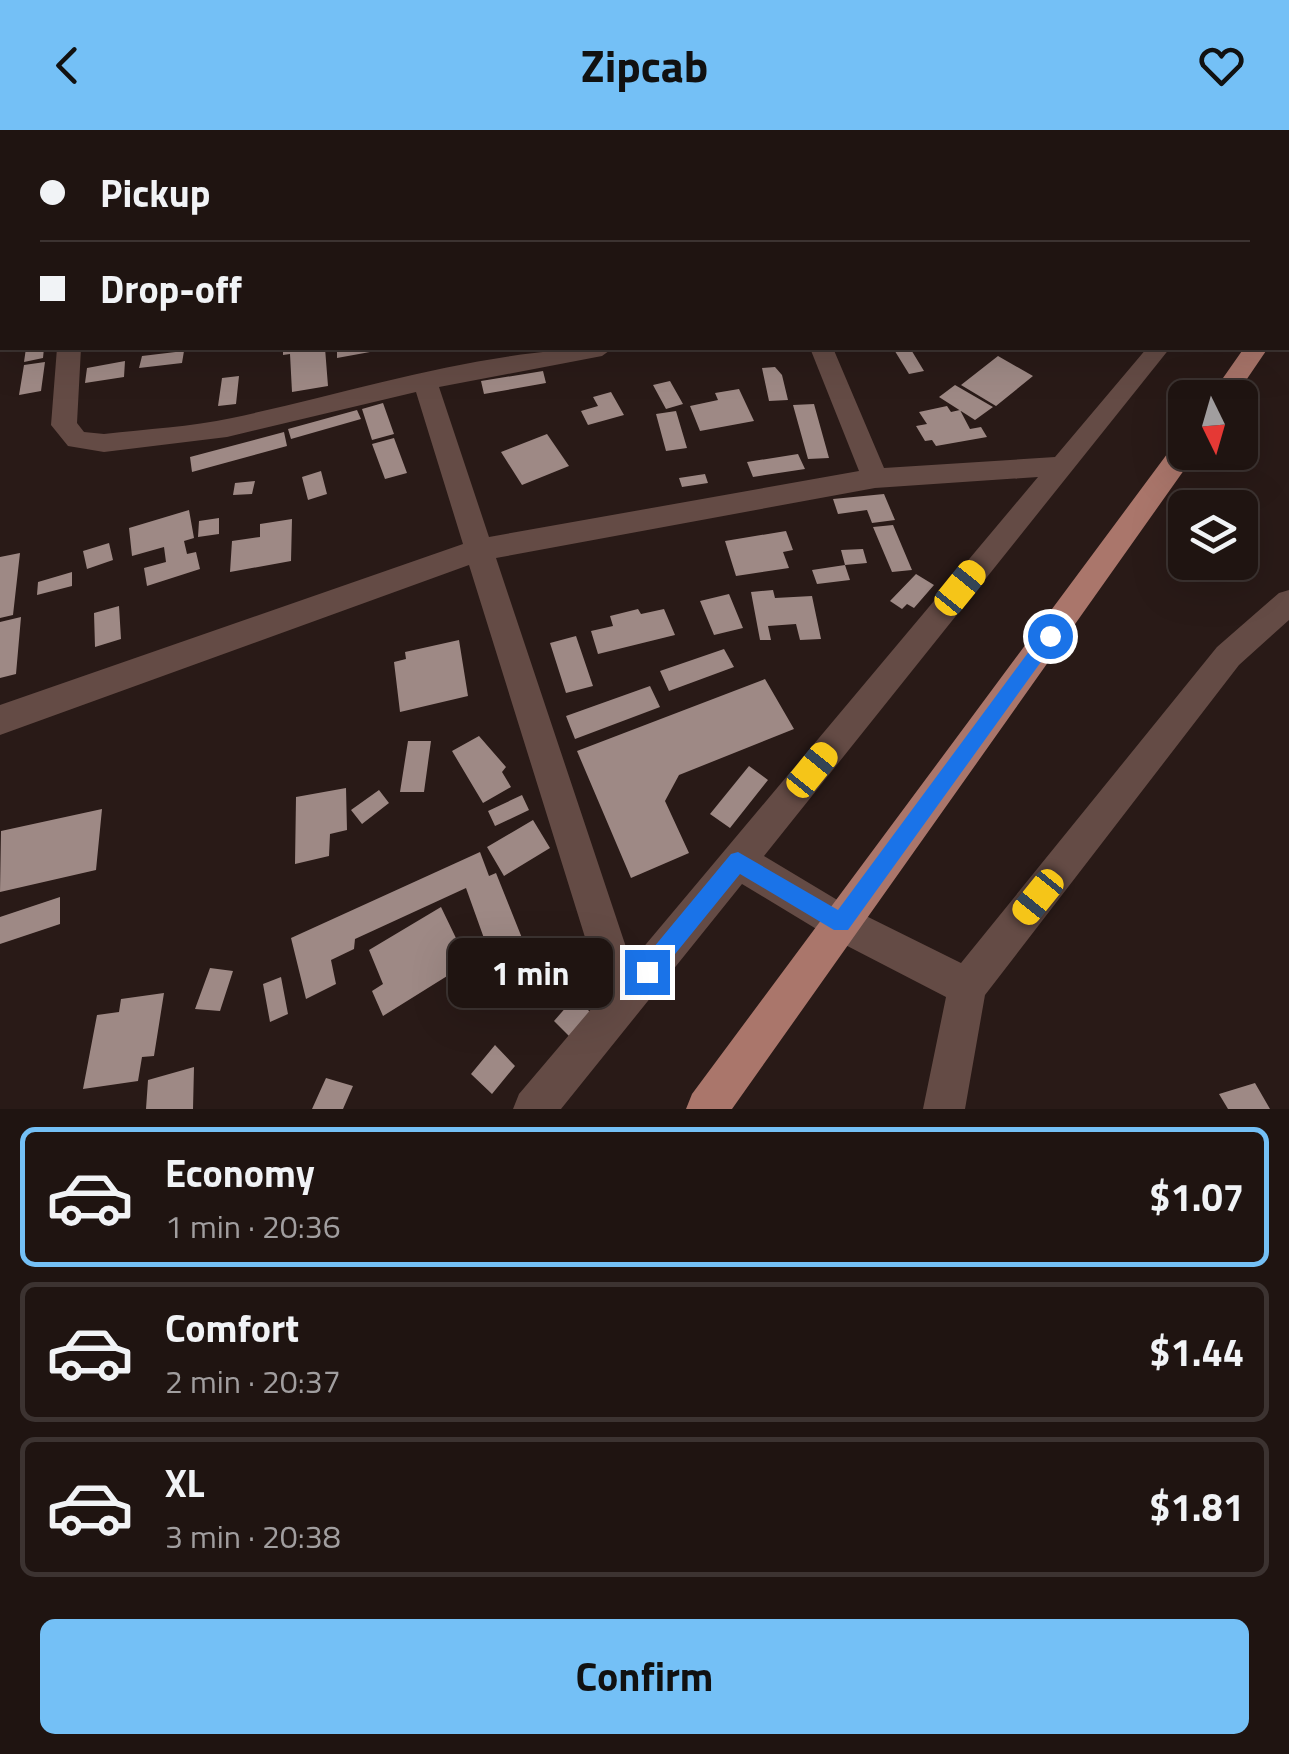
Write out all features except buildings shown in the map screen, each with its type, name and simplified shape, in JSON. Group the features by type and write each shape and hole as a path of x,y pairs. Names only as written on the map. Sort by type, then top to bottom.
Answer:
{"main road":[{"path":"1234,380 1255,350"},
{"path":"707,1109 1170,470"}],"street":[{"path":"70,350 64,425 77,440 87,442 227,428 425,382 592,350"},
{"path":"822,350 875,478"},
{"path":"534,1109 1157,350"},
{"path":"425,382 624,1000"},
{"path":"0,720 479,550 875,478 1060,466"},
{"path":"944,1109 966,987 1228,656 1289,602"},
{"path":"738,861 841,923 966,987"}],"route":[{"path":"647,972 738,861 841,923 1050,636"}]}
